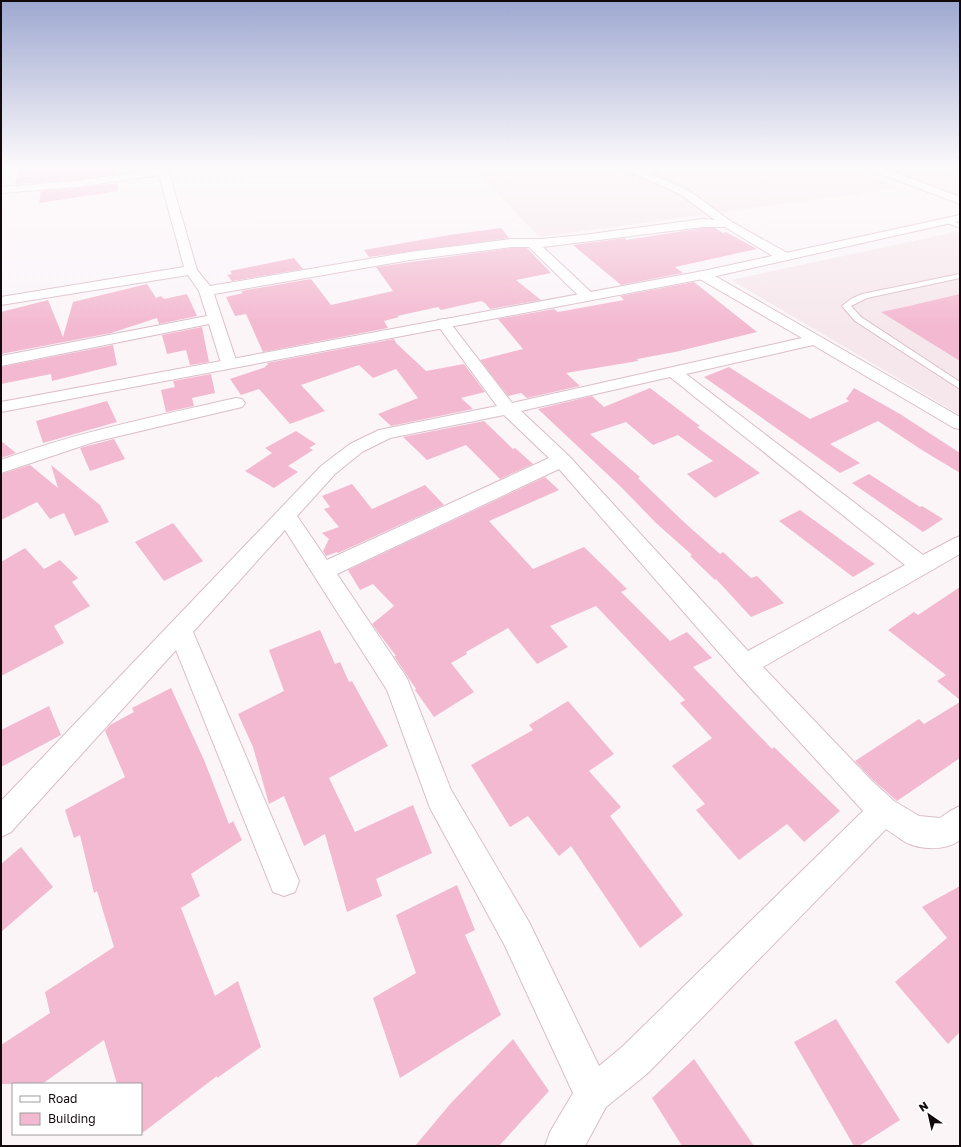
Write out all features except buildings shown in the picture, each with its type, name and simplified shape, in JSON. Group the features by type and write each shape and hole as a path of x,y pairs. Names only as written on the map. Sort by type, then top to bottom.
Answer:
{"street":[{"path":"177,220 191,270 206,290 229,363"},
{"path":"722,220 784,257"},
{"path":"1,407 703,275 956,222"},
{"path":"206,290 410,256 511,243 583,239 702,223 728,224"},
{"path":"532,243 587,296"},
{"path":"1,301 191,270"},
{"path":"703,275 960,424"},
{"path":"1,361 215,319"},
{"path":"443,323 508,409 562,460 746,665 862,791 884,811 915,831 944,833 960,821"},
{"path":"1,822 328,470 356,448 385,434 508,409 815,340"},
{"path":"673,372 922,566"},
{"path":"1,467 26,457 87,438 236,404"},
{"path":"323,571 562,460"},
{"path":"286,516 398,686 440,798 517,934 592,1094"},
{"path":"746,665 960,544"},
{"path":"180,630 284,880"},
{"path":"564,1146 592,1094 635,1060 884,811"}],"lane":[{"path":"960,276 865,296 846,306 858,319 960,386"}],"shaded area":[{"path":"523,220 668,220 539,237"},
{"path":"960,231 960,415 731,280"}]}
